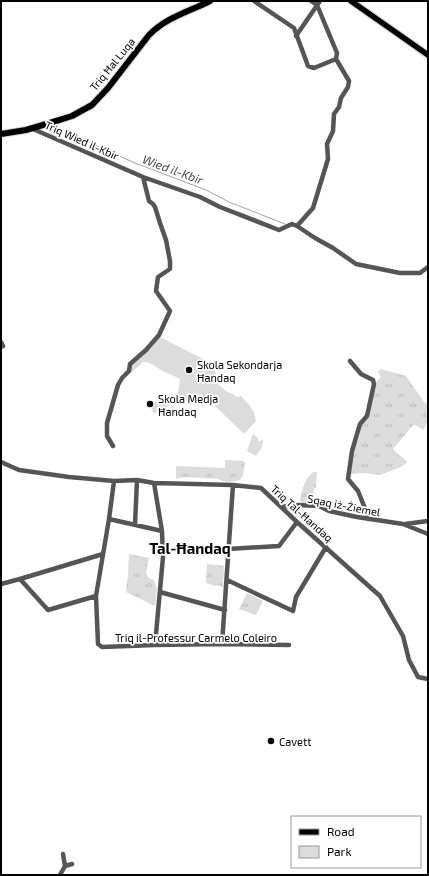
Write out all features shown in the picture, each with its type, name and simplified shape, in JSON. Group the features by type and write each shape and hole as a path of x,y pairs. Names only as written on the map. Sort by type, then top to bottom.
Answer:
{"highway":[{"name":"Triq Ħal Luqa","path":"1,134 33,129 72,116 92,105 108,88 154,29 169,19 210,1"}],"main road":[{"path":"351,1 428,55"}],"street":[{"path":"254,1 294,28 308,66 314,68 336,58"},
{"path":"311,1 319,3"},
{"path":"296,36 319,3"},
{"path":"319,3 337,53 336,58 349,81 348,87 341,98 339,107 334,114 333,131 327,144 328,159 313,208 295,225 356,264 400,273 420,273 428,267"},
{"name":"Triq Wied il-Kbir","path":"33,129 143,177 200,197 220,207 279,230 295,225"},
{"path":"113,446 108,436 107,423 118,385 129,371 130,364 146,350 159,335 170,311 156,291 158,277 170,269 166,240 155,207 149,201 143,177"},
{"path":"1,342 3,346 1,348"},
{"path":"350,360 361,374 373,380 374,384 367,416 360,424 352,451 348,478 358,491 368,519"},
{"name":"Triq Tal-Ħandaq","path":"1,462 19,470 69,477 114,481 136,480 233,485 261,488 380,596 404,636 409,660 418,677 428,678"},
{"path":"135,525 136,480"},
{"path":"20,579 48,610 96,596 114,481"},
{"path":"154,482 162,531 163,557 155,645"},
{"path":"222,644 233,485"},
{"name":"Sqaq iż-Żiemel","path":"281,507 297,505 319,506 329,510 368,519 403,524"},
{"path":"109,519 162,531"},
{"path":"403,524 428,521"},
{"path":"228,549 279,546 297,522"},
{"path":"403,524 428,534"},
{"path":"227,580 293,611 296,597 326,547"},
{"path":"1,584 103,554"},
{"path":"160,592 225,610"},
{"name":"Triq il-Professur Carmelo Coleiro","path":"96,596 98,644 102,647 222,644 289,645"},
{"path":"63,854 66,866"},
{"path":"60,875 66,866 72,864"}],"green space":[{"name":"Skola Sekondarja Ħandaq","path":"160,337 203,359 214,367 218,384 227,392 237,397 241,396 251,407 256,421 244,434 212,403 205,399 192,397 180,404 177,399 180,379 146,362 143,362 131,373 131,364"},
{"path":"381,369 406,376 424,402 428,405 427,421 423,430 414,424 393,449 408,462 401,467 380,475 364,473 350,474 354,447 359,438 362,425 368,417 376,382 381,377 378,372"},
{"path":"165,397 169,406 154,413 149,405"},
{"path":"253,434 258,438 258,441 263,440 262,447 256,456 247,451"},
{"path":"225,460 243,461 245,463 243,475 240,480 226,482 218,479 184,477 176,479 176,466 225,468"},
{"path":"314,472 317,472 313,503 302,503 300,500 304,484 308,477"},
{"path":"129,554 149,558 146,574 149,578 154,580 157,588 155,606 126,592"},
{"path":"207,564 224,566 223,587 206,583"},
{"path":"247,593 263,601 256,615 239,609"}],"waterway":[{"name":"Wied il-Kbir","path":"55,127 135,163 206,190 229,202 285,224"}],"place":[{"name":"Skola Sekondarja Ħandaq","path":"189,370"},
{"name":"Skola Medja Ħandaq","path":"150,404"},
{"name":"Cavett","path":"271,741"}],"district":[{"name":"Tal-Ħandaq","path":"190,548"}]}
